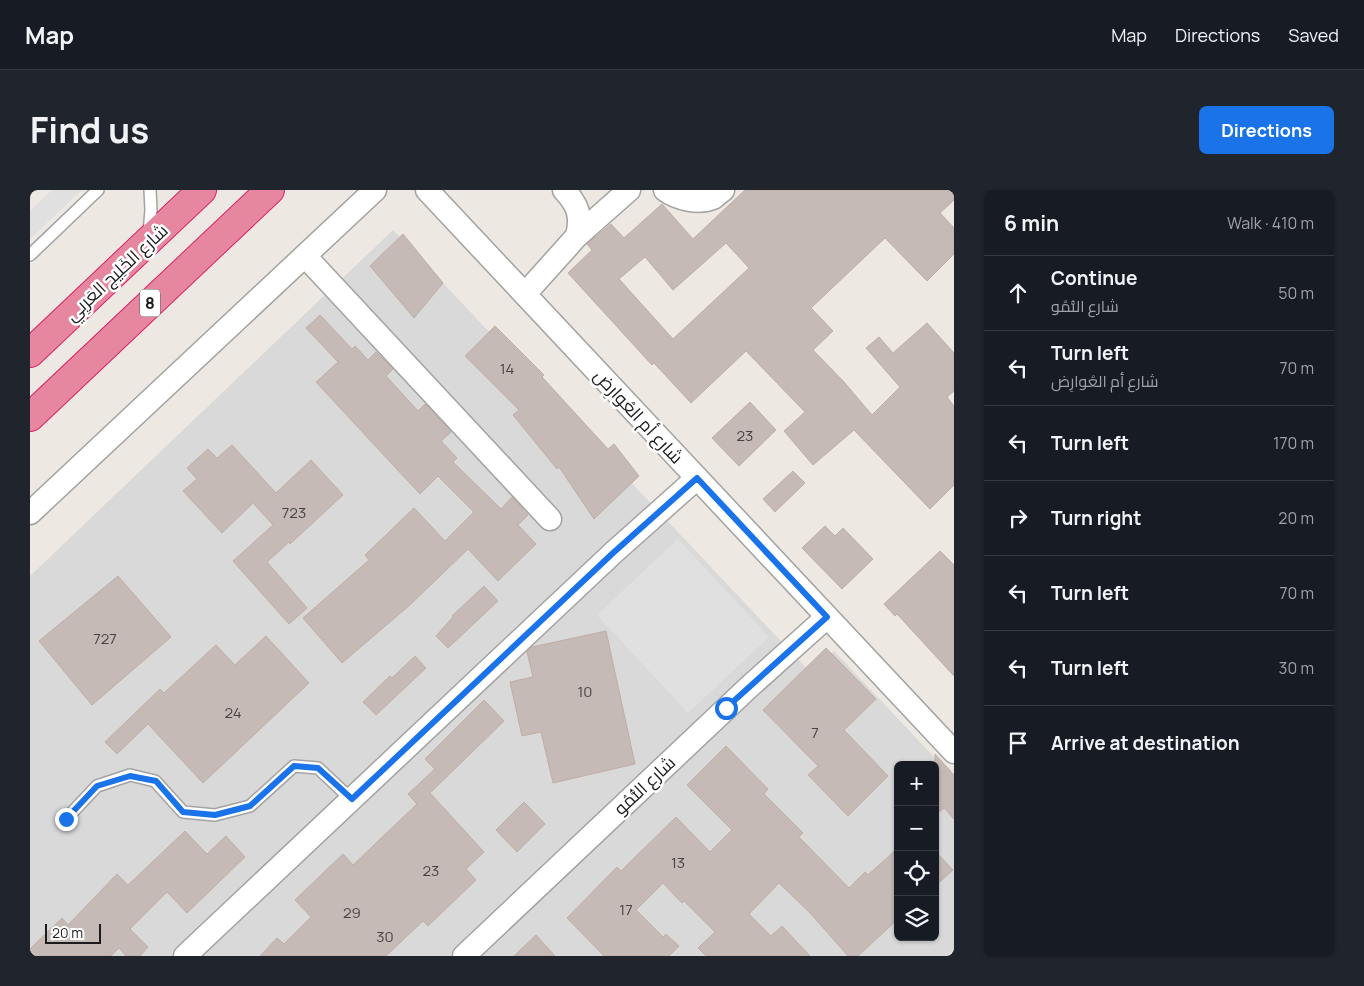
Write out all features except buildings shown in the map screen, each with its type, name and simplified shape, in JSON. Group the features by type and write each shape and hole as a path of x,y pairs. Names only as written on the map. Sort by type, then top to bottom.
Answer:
{"highway":[{"name":"شارع الخَلِيج العَربِي","path":"33,348 202,190"},
{"name":"8","path":"30,417 270,190"}],"street":[{"path":"30,513 374,190"},
{"name":"شارع أم العُوارِض","path":"427,190 954,752"},
{"path":"564,190 574,203 579,214 580,225 577,236"},
{"path":"525,294 577,236 628,190"},
{"path":"665,190 683,199 698,200 713,198 723,190"},
{"path":"305,256 550,519"},
{"path":"185,956 613,553 697,478"},
{"name":"شارع النُّمُو","path":"464,956 749,687 827,617"}],"lane":[{"path":"30,256 98,190"},
{"path":"148,242 151,210 150,190"},
{"path":"66,819 97,786 130,776 156,781 183,812 215,815 250,806 294,766 318,768 352,799"}],"shaded area":[{"path":"52,190 82,190 30,239 30,211"},
{"path":"393,230 811,673 834,651 938,761 894,761 894,941 939,941 939,762 954,778 954,949 947,956 30,956 30,576"},
{"path":"678,539 769,637 688,713 597,615"}],"route":[{"path":"66,819 97,786 130,776 156,781 183,812 215,815 250,806 294,766 318,768 352,799 613,553 697,478 827,617 726,708"}]}
